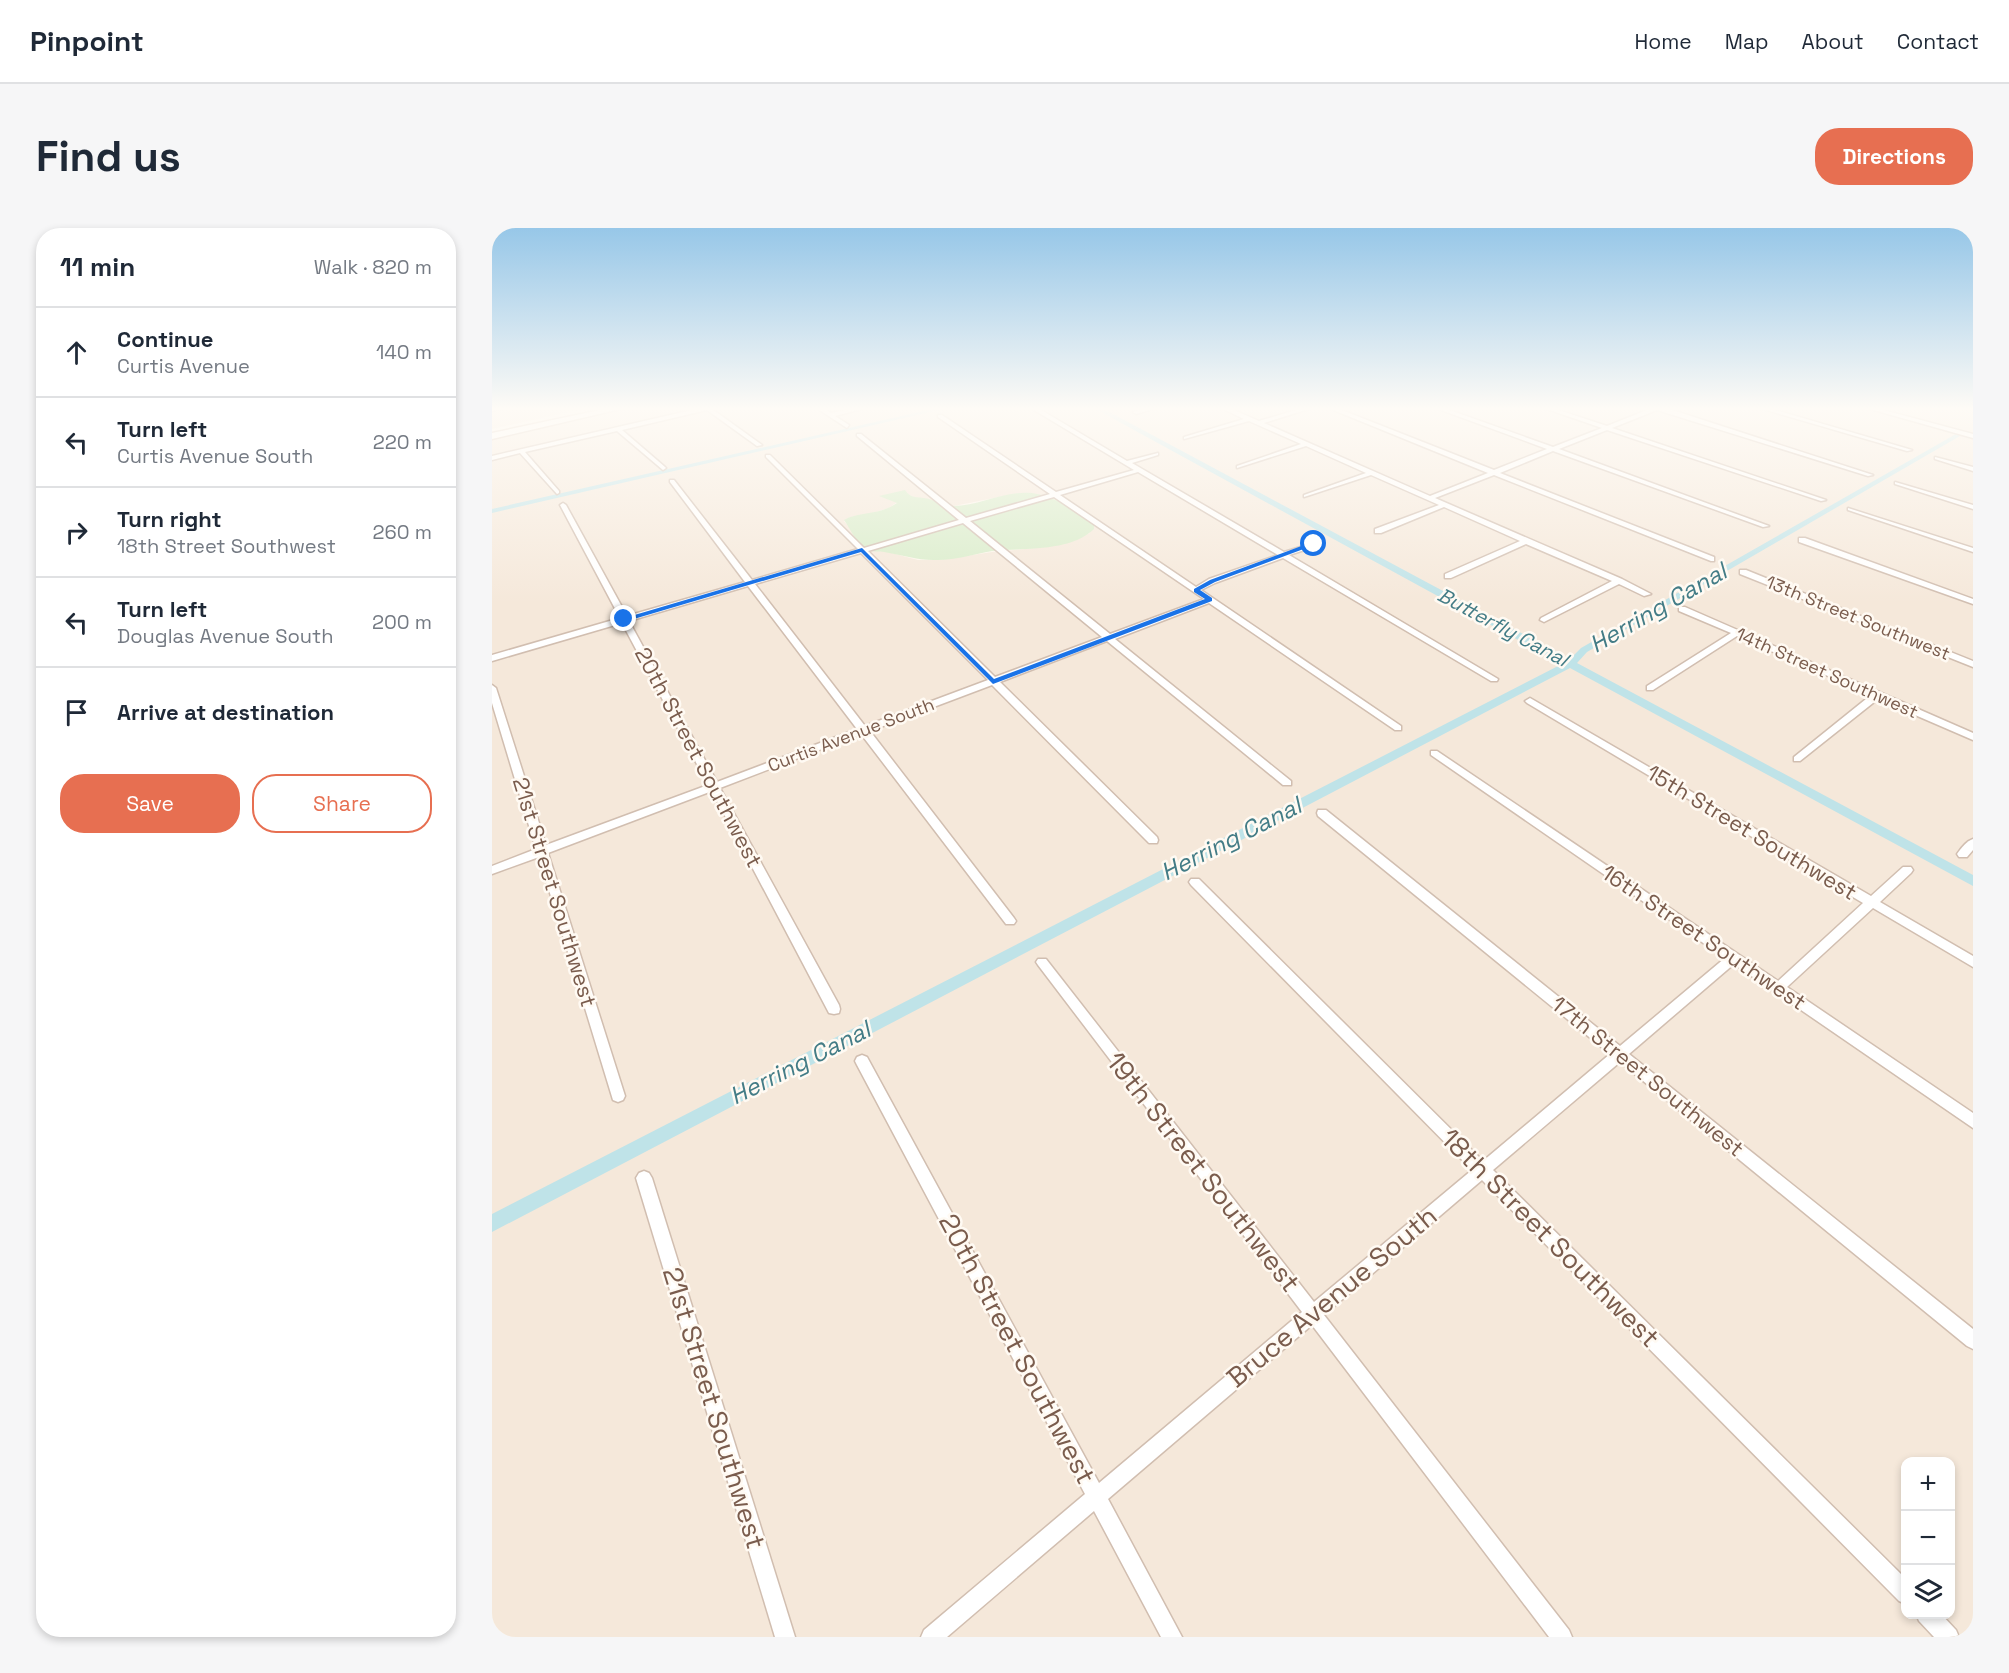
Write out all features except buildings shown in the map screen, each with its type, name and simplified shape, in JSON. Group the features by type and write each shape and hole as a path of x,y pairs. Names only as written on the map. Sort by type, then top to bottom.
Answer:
{"street":[{"path":"540,473 557,492"},
{"path":"785,473 1153,840"},
{"path":"905,473 1287,783"},
{"path":"1024,473 1398,728"},
{"path":"492,658 1129,473"},
{"path":"1144,473 1494,679"},
{"path":"1306,496 1369,473"},
{"path":"1373,473 1647,594"},
{"path":"1430,498 1495,473 1711,559"},
{"path":"1618,473 1764,526"},
{"path":"1741,473 1823,500"},
{"path":"1863,473 1870,475"},
{"path":"672,481 1010,921"},
{"path":"1897,483 1973,507"},
{"path":"1378,531 1444,504"},
{"name":"20th Street Southwest","path":"563,505 834,1009"},
{"path":"1850,509 1973,550"},
{"path":"1802,540 1973,602"},
{"path":"1448,576 1526,541"},
{"path":"1196,590 1212,581 1314,544"},
{"name":"13th Street Southwest","path":"1743,572 1973,664"},
{"path":"1544,620 1619,582"},
{"name":"Curtis Avenue South","path":"492,870 1209,600"},
{"name":"14th Street Southwest","path":"1682,609 1973,737"},
{"path":"1650,688 1737,633"},
{"name":"21st Street Southwest","path":"492,688 618,1096"},
{"path":"1797,759 1877,695"},
{"name":"15th Street Southwest","path":"1530,701 1973,962"},
{"name":"16th Street Southwest","path":"1434,753 1973,1121"},
{"name":"17th Street Southwest","path":"1322,813 1973,1340"},
{"path":"1964,854 1973,843"},
{"path":"1778,988 1907,870"},
{"name":"18th Street Southwest","path":"1195,882 1901,1590"},
{"name":"Bruce Avenue South","path":"931,1637 1733,958"},
{"name":"19th Street Southwest","path":"1042,962 1562,1637"},
{"name":"20th Street Southwest","path":"862,1061 1172,1637"},
{"name":"21st Street Southwest","path":"644,1178 785,1637"},
{"path":"1931,1619 1949,1637"}],"shaded area":[{"path":"492,473 1973,473 1973,1637 492,1637","holes":["1019,493 1056,500 1071,508 1090,533 1070,541 1037,548 940,560 918,560 884,551 869,551 844,521 850,517 863,516 889,508 908,494 917,499 929,499 936,504 949,507"]}],"green space":[{"path":"905,490 913,496 951,506 971,504 1011,494 1032,493 1057,501 1080,514 1094,523 1094,529 1073,542 1060,545 992,551 945,560 918,559 866,549 844,520 890,507 897,503 879,496"}],"waterway":[{"path":"492,511 660,473"},
{"name":"Butterfly Canal","path":"1217,473 1570,663"},
{"name":"Herring Canal","path":"1570,663 1584,650 1892,473"},
{"name":"Herring Canal","path":"492,1223 1570,663"},
{"name":"Butterfly Canal","path":"1570,663 1973,881"}],"route":[{"path":"624,619 862,550 993,681 1209,600 1196,590 1212,581 1314,544"}]}
